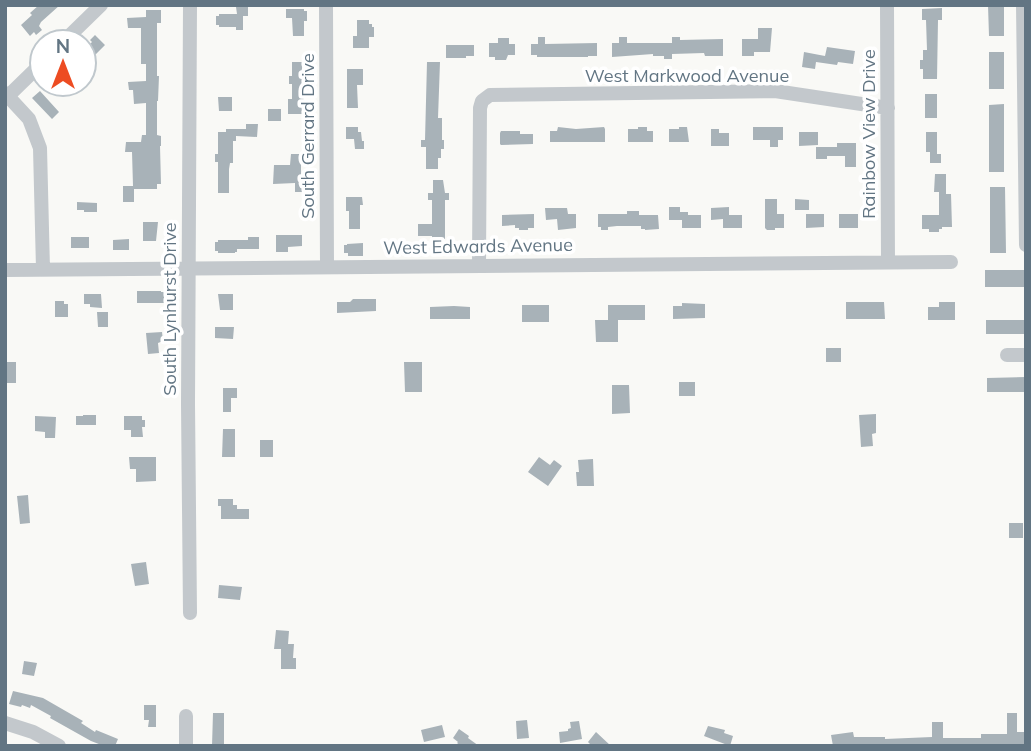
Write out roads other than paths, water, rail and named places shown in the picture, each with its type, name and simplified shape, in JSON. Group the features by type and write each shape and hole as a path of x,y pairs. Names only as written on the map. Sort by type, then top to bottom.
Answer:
{"street":[{"path":"77,28 101,5"},
{"name":"South Lynhurst Drive","path":"190,5 190,613"},
{"name":"South Gerrard Drive","path":"326,5 327,267"},
{"name":"Rainbow View Drive","path":"887,5 888,262"},
{"path":"1023,5 1026,245"},
{"path":"28,76 6,96 29,119 40,148 43,270"},
{"name":"West Markwood Avenue","path":"479,265 480,108 485,97 492,94 775,91 888,108"},
{"name":"West Edwards Avenue","path":"5,270 951,262"},
{"path":"1007,355 1026,355"},
{"path":"186,716 186,746"},
{"path":"5,723 33,732 59,746"}]}
